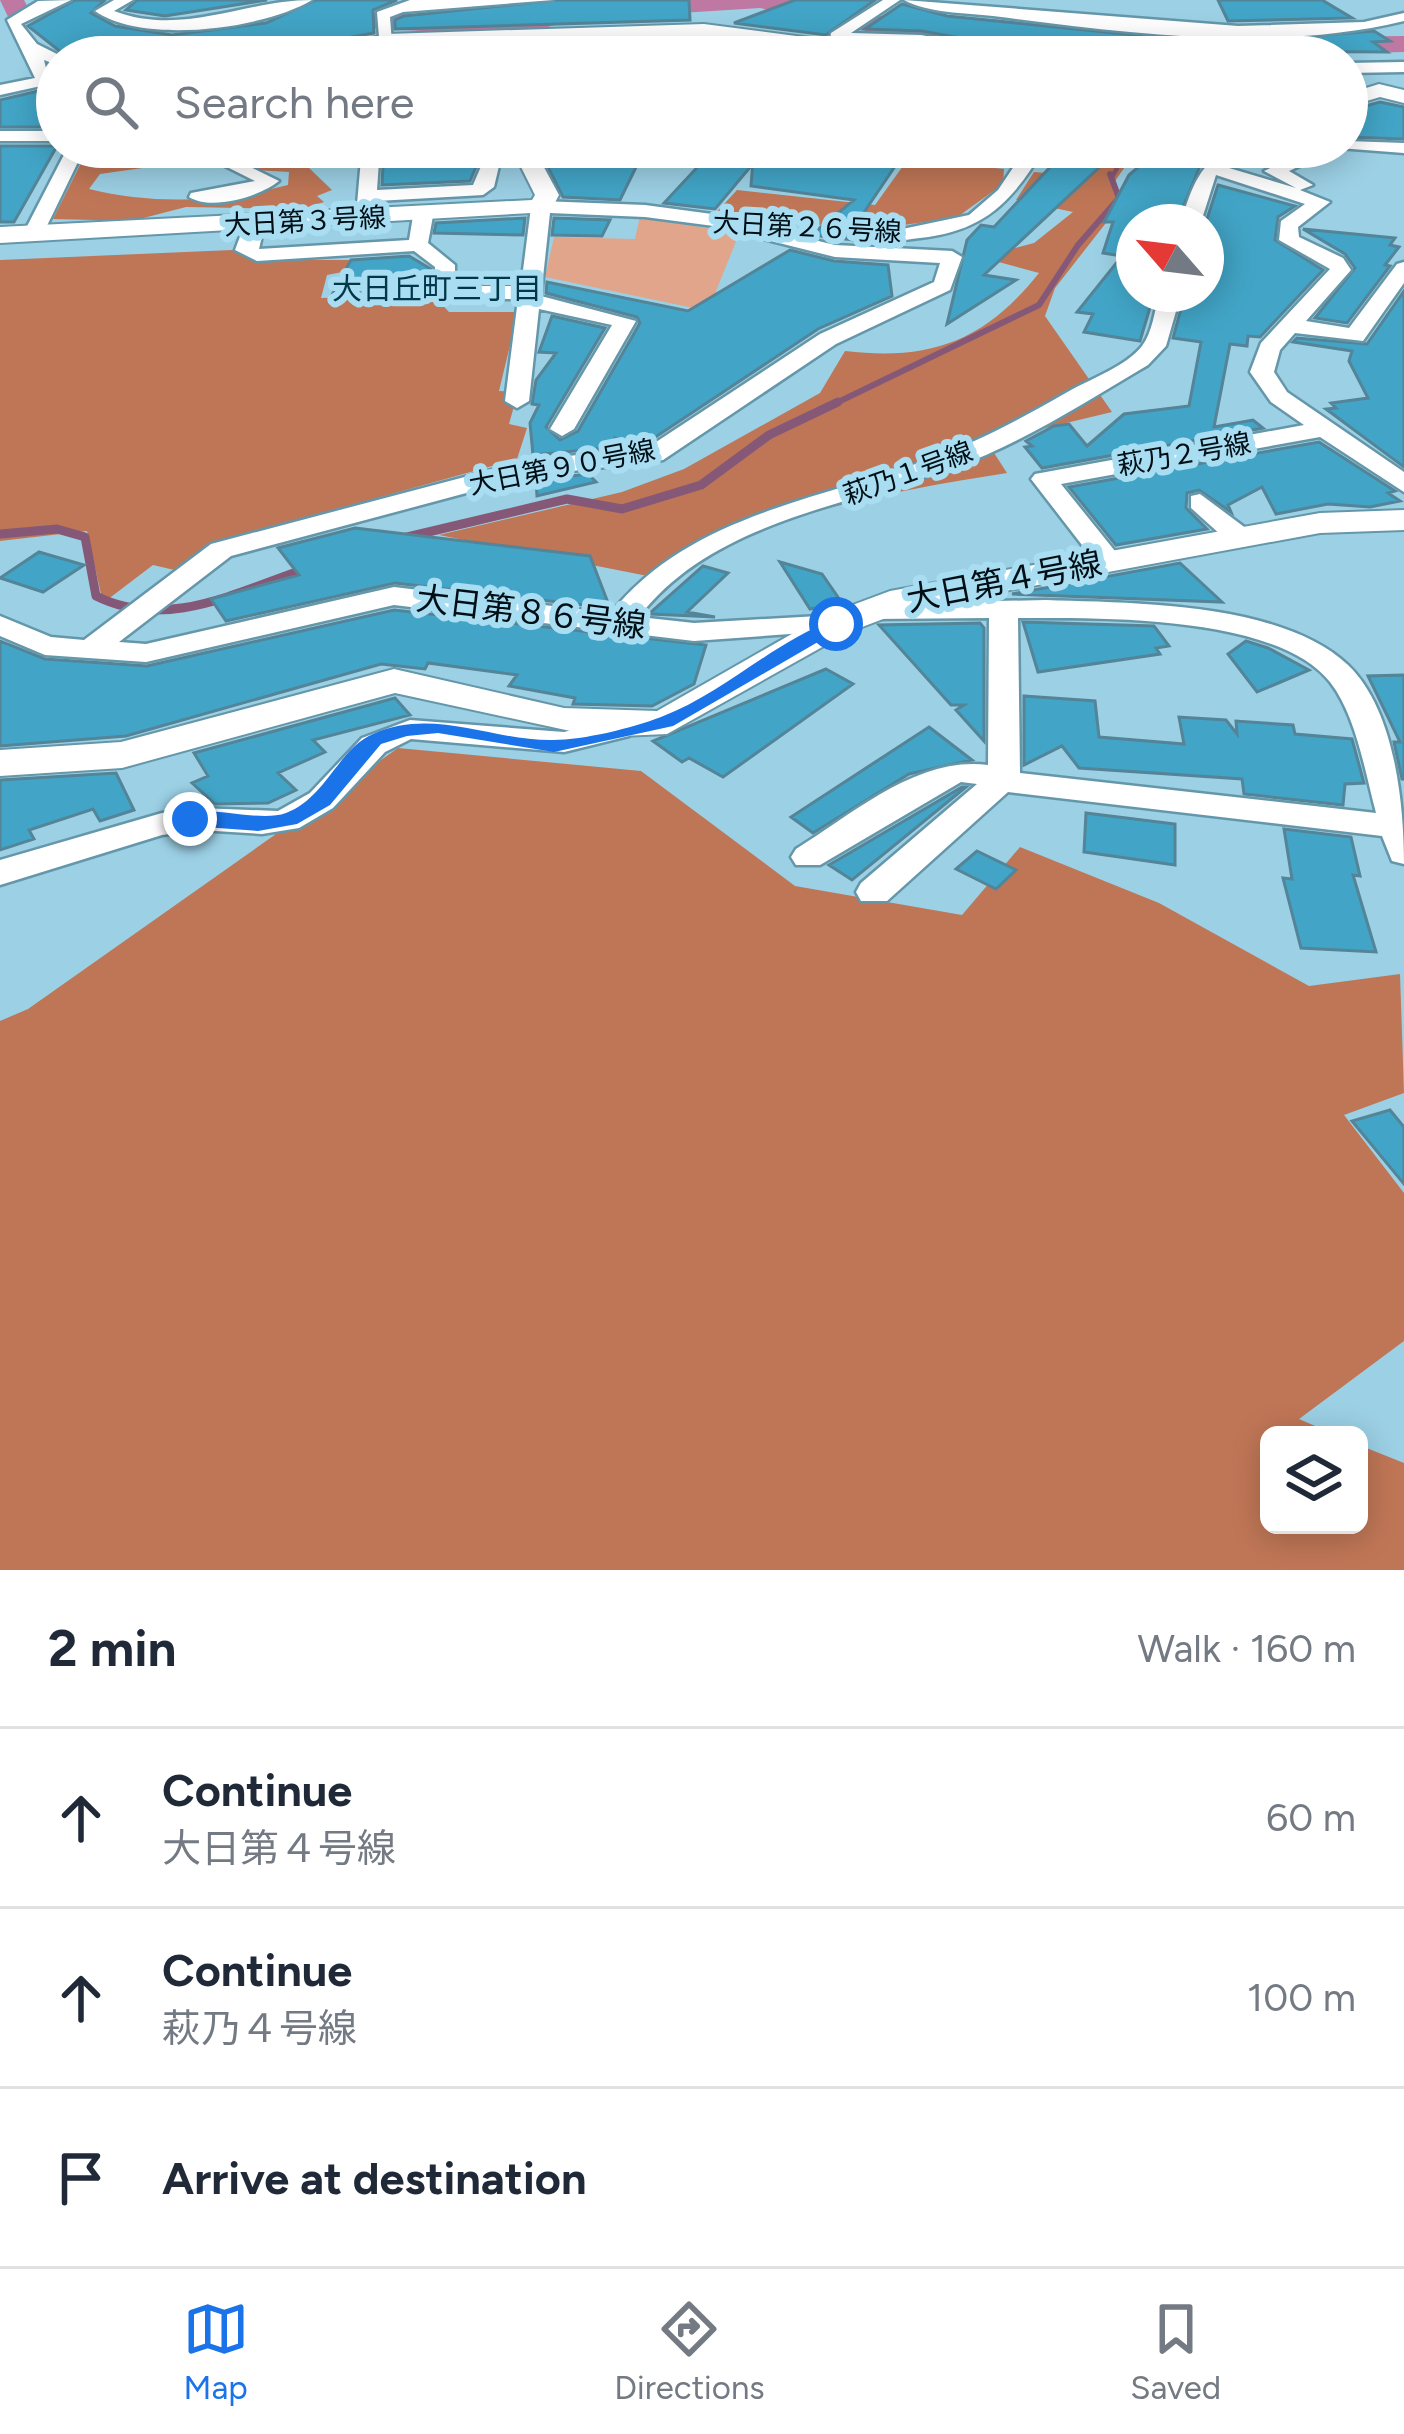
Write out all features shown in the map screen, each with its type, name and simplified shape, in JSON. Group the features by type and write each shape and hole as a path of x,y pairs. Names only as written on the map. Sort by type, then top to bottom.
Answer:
{"street":[{"path":"36,58 12,22 43,4 64,0"},
{"path":"133,1 102,11 183,25 229,21 305,0"},
{"path":"387,21 423,0"},
{"path":"337,36 387,21 546,0"},
{"path":"911,0 984,13 1298,28 1369,28 1404,17"},
{"path":"835,36 887,3"},
{"path":"1136,22 1139,11 1154,7"},
{"path":"1284,14 1298,28"},
{"path":"387,21 532,36"},
{"path":"569,36 642,28 800,36"},
{"path":"32,47 36,49"},
{"path":"1368,68 1404,67"},
{"path":"0,90 36,82"},
{"path":"1368,94 1404,87"},
{"path":"1379,90 1404,97"},
{"path":"0,136 36,136"},
{"path":"1368,147 1404,148"},
{"path":"33,234 67,168"},
{"path":"198,197 245,192 270,181 243,168"},
{"path":"370,168 367,207 476,191 485,187 489,168"},
{"path":"517,401 528,296 541,207 547,195 533,168"},
{"name":"大日第２６号線","path":"541,207 646,211 869,236 977,224 1024,168"},
{"path":"1196,204 1205,174 1218,168"},
{"path":"1281,168 1274,171 1307,186 1307,195"},
{"path":"1215,170 1320,202 1288,225 1289,239 1336,262 1340,270 1269,348 1262,372 1279,397 1404,484"},
{"name":"大日第３号線","path":"0,235 255,224 367,207 423,216 541,207"},
{"path":"418,244 423,216"},
{"path":"255,224 245,250 257,255 418,244 446,265 444,293 528,296 625,322 562,429"},
{"name":"大日第９０号線","path":"88,652 220,550 529,468 654,455 828,339 943,286 952,257 835,251 766,234 759,227"},
{"path":"1290,325 1355,336 1403,257"},
{"name":"萩乃１号線","path":"619,623 631,601 681,557 977,450 1140,360 1155,346 1165,312"},
{"name":"萩乃２号線","path":"1108,561 1044,479 1324,429"},
{"path":"1200,502 1241,538"},
{"name":"大日第４号線","path":"0,763 122,755 394,681 433,685 618,729 667,722 854,617 936,592 1321,524 1404,520"},
{"name":"大日第８６号線","path":"0,625 45,646 146,653 394,596 694,632 854,617 1110,610 1263,630 1338,672 1357,707 1400,839"},
{"path":"874,892 1004,778 1003,611"},
{"path":"0,873 66,848 190,819 258,824 290,819 323,801 374,740 405,730 438,727 554,746 593,740 618,729"},
{"path":"808,856 938,777 961,772 1004,778 1023,786 1400,839"}],"shaded area":[{"path":"78,168 142,168 100,174 89,189 138,198 214,198 288,185 289,172 247,168 309,168 332,190 317,196 324,202 302,209 186,207 132,221 53,219"},
{"path":"902,168 1004,169 1003,184 956,218 873,229 713,216 737,190 875,205"},
{"path":"1084,168 1124,168 1115,181 1120,204 1055,288 1045,316 1112,412 987,442 1007,473 917,488 783,522 740,537 658,578 439,535 622,492 684,469 820,393 845,351 930,349 977,330 1039,273 995,261 997,253 1034,243 1073,212 1016,200 1034,172 1072,175"},
{"path":"640,216 739,234 708,311 545,277 554,237 635,239"},
{"path":"255,249 260,260 353,260 358,269 327,275 321,298 433,295 449,312 518,312 499,391 518,392 509,424 527,428 517,459 234,538 183,572 153,565 103,603 87,531 0,541 0,260"},
{"path":"398,748 641,771 795,886 962,915 1020,847 1159,903 1309,986 1400,974 1404,1093 1344,1115 1404,1193 1404,1341 1299,1419 1315,1426 1260,1426 1260,1534 1368,1534 1368,1449 1404,1463 1404,1570 0,1570 0,1021 28,1009"}],"building":[{"path":"75,0 105,0 91,13 115,26 172,35 266,23 316,0 397,0 373,10 374,33 358,36 41,36 28,26"},
{"path":"137,0 267,0 165,16 126,10"},
{"path":"557,0 689,0 690,20 395,29 395,20 404,16"},
{"path":"795,0 875,0 826,35 734,23"},
{"path":"1218,0 1322,0 1352,18 1228,21"},
{"path":"902,4 947,16 1146,36 950,36 865,29"},
{"path":"1374,31 1390,41 1373,42 1387,52 1368,52 1368,36 1312,36"},
{"path":"36,92 36,127 0,127 0,100"},
{"path":"1380,102 1404,107 1404,139 1368,138 1368,105"},
{"path":"0,146 36,146 36,168 45,168 14,222 0,222"},
{"path":"383,168 476,168 470,181 382,185"},
{"path":"548,168 636,168 620,200 563,197"},
{"path":"697,168 749,168 715,209 664,203"},
{"path":"752,168 894,168 848,236 870,236 879,243 811,235 854,200 751,186"},
{"path":"1049,168 1099,168 984,275 1016,280 947,324 967,240 981,225 994,227"},
{"path":"1137,168 1199,168 1184,204 1116,204 1116,255 1103,253 1113,222 1104,222"},
{"path":"1218,185 1295,206 1278,217 1275,240 1323,270 1260,337 1248,336 1247,346 1230,344 1214,427 1253,420 1263,428 1042,468 1025,447 1032,446 1026,441 1054,426 1069,424 1087,446 1124,414 1189,406 1201,342 1173,338 1180,312 1224,312 1224,204 1212,204"},
{"path":"525,218 523,235 434,233 436,223"},
{"path":"554,218 610,220 602,236 552,235"},
{"path":"1303,229 1395,238 1390,245 1399,247 1385,265 1390,266 1347,323 1315,318 1355,268 1345,254"},
{"path":"790,250 834,261 888,265 892,296 818,329 645,444 615,438 616,447 533,455 530,423 539,405 532,404 536,380 556,353 539,352 552,316 605,328 546,427 560,440 578,431 640,323 637,317 546,293 547,282 688,311"},
{"path":"409,256 431,269 431,293 332,295 351,260"},
{"path":"1116,263 1116,312 1149,312 1140,341 1084,332 1093,314 1077,312"},
{"path":"1404,291 1404,467 1326,409 1336,408 1331,403 1368,398 1349,361 1352,351 1293,342 1297,338 1367,344"},
{"path":"1319,442 1395,491 1388,493 1400,501 1370,507 1328,504 1276,514 1262,487 1228,505 1231,512 1199,490 1187,493 1186,508 1207,529 1116,545 1069,487"},
{"path":"588,474 596,482 537,496 536,480"},
{"path":"355,528 590,556 610,608 395,583 226,621 211,599 299,575 278,548"},
{"path":"39,552 84,565 43,592 0,578"},
{"path":"780,562 822,574 842,603 810,609"},
{"path":"1180,563 1222,602 1012,594"},
{"path":"703,566 728,573 687,612 715,617 649,614"},
{"path":"394,610 706,645 694,684 652,706 573,704 575,698 509,686 517,675 428,663 425,669 381,664 126,736 0,746 0,641 45,659 147,666"},
{"path":"1023,622 1154,626 1169,646 1156,648 1160,654 1038,672"},
{"path":"980,623 984,628 984,741 956,710 964,705 951,705 879,625"},
{"path":"1246,641 1309,670 1257,692 1228,654"},
{"path":"826,669 853,684 723,777 689,758 682,762 653,741"},
{"path":"1404,675 1402,779 1394,742 1400,742 1368,676"},
{"path":"1024,696 1095,701 1099,737 1184,744 1179,717 1226,720 1237,734 1236,721 1293,725 1295,734 1352,739 1364,783 1345,784 1343,805 1244,794 1242,779 1079,768 1062,746 1024,765"},
{"path":"395,698 410,715 313,740 325,752 278,773 296,790 268,803 215,804 192,783 208,776 194,753"},
{"path":"929,727 972,760 909,774 813,833 791,817"},
{"path":"116,773 134,810 100,821 93,809 29,830 34,839 0,850 0,780"},
{"path":"966,787 852,880 829,865"},
{"path":"1086,813 1175,824 1175,865 1084,852"},
{"path":"1284,829 1351,837 1360,876 1353,875 1376,952 1301,948 1283,878 1292,879"},
{"path":"977,851 1016,870 996,889 956,869"},
{"path":"1390,1110 1404,1127 1404,1184 1352,1121"}],"waterway":[{"path":"11,0 19,15"},
{"path":"238,36 364,20 521,28 565,12 760,0 867,23 952,29"},
{"path":"1368,44 1404,44"},
{"path":"1112,177 1117,168"},
{"path":"832,405 1039,305 1078,245 1119,198 1110,174"},
{"path":"403,538 567,499 622,509 701,485 769,435 838,402"},
{"path":"0,534 57,529 85,537 96,596 149,610 201,604 305,569"}],"district":[{"name":"大日丘町三丁目","path":"437,288"}],"route":[{"path":"190,819 258,824 290,819 323,801 374,740 405,730 438,727 554,746 667,722 836,624"}]}
